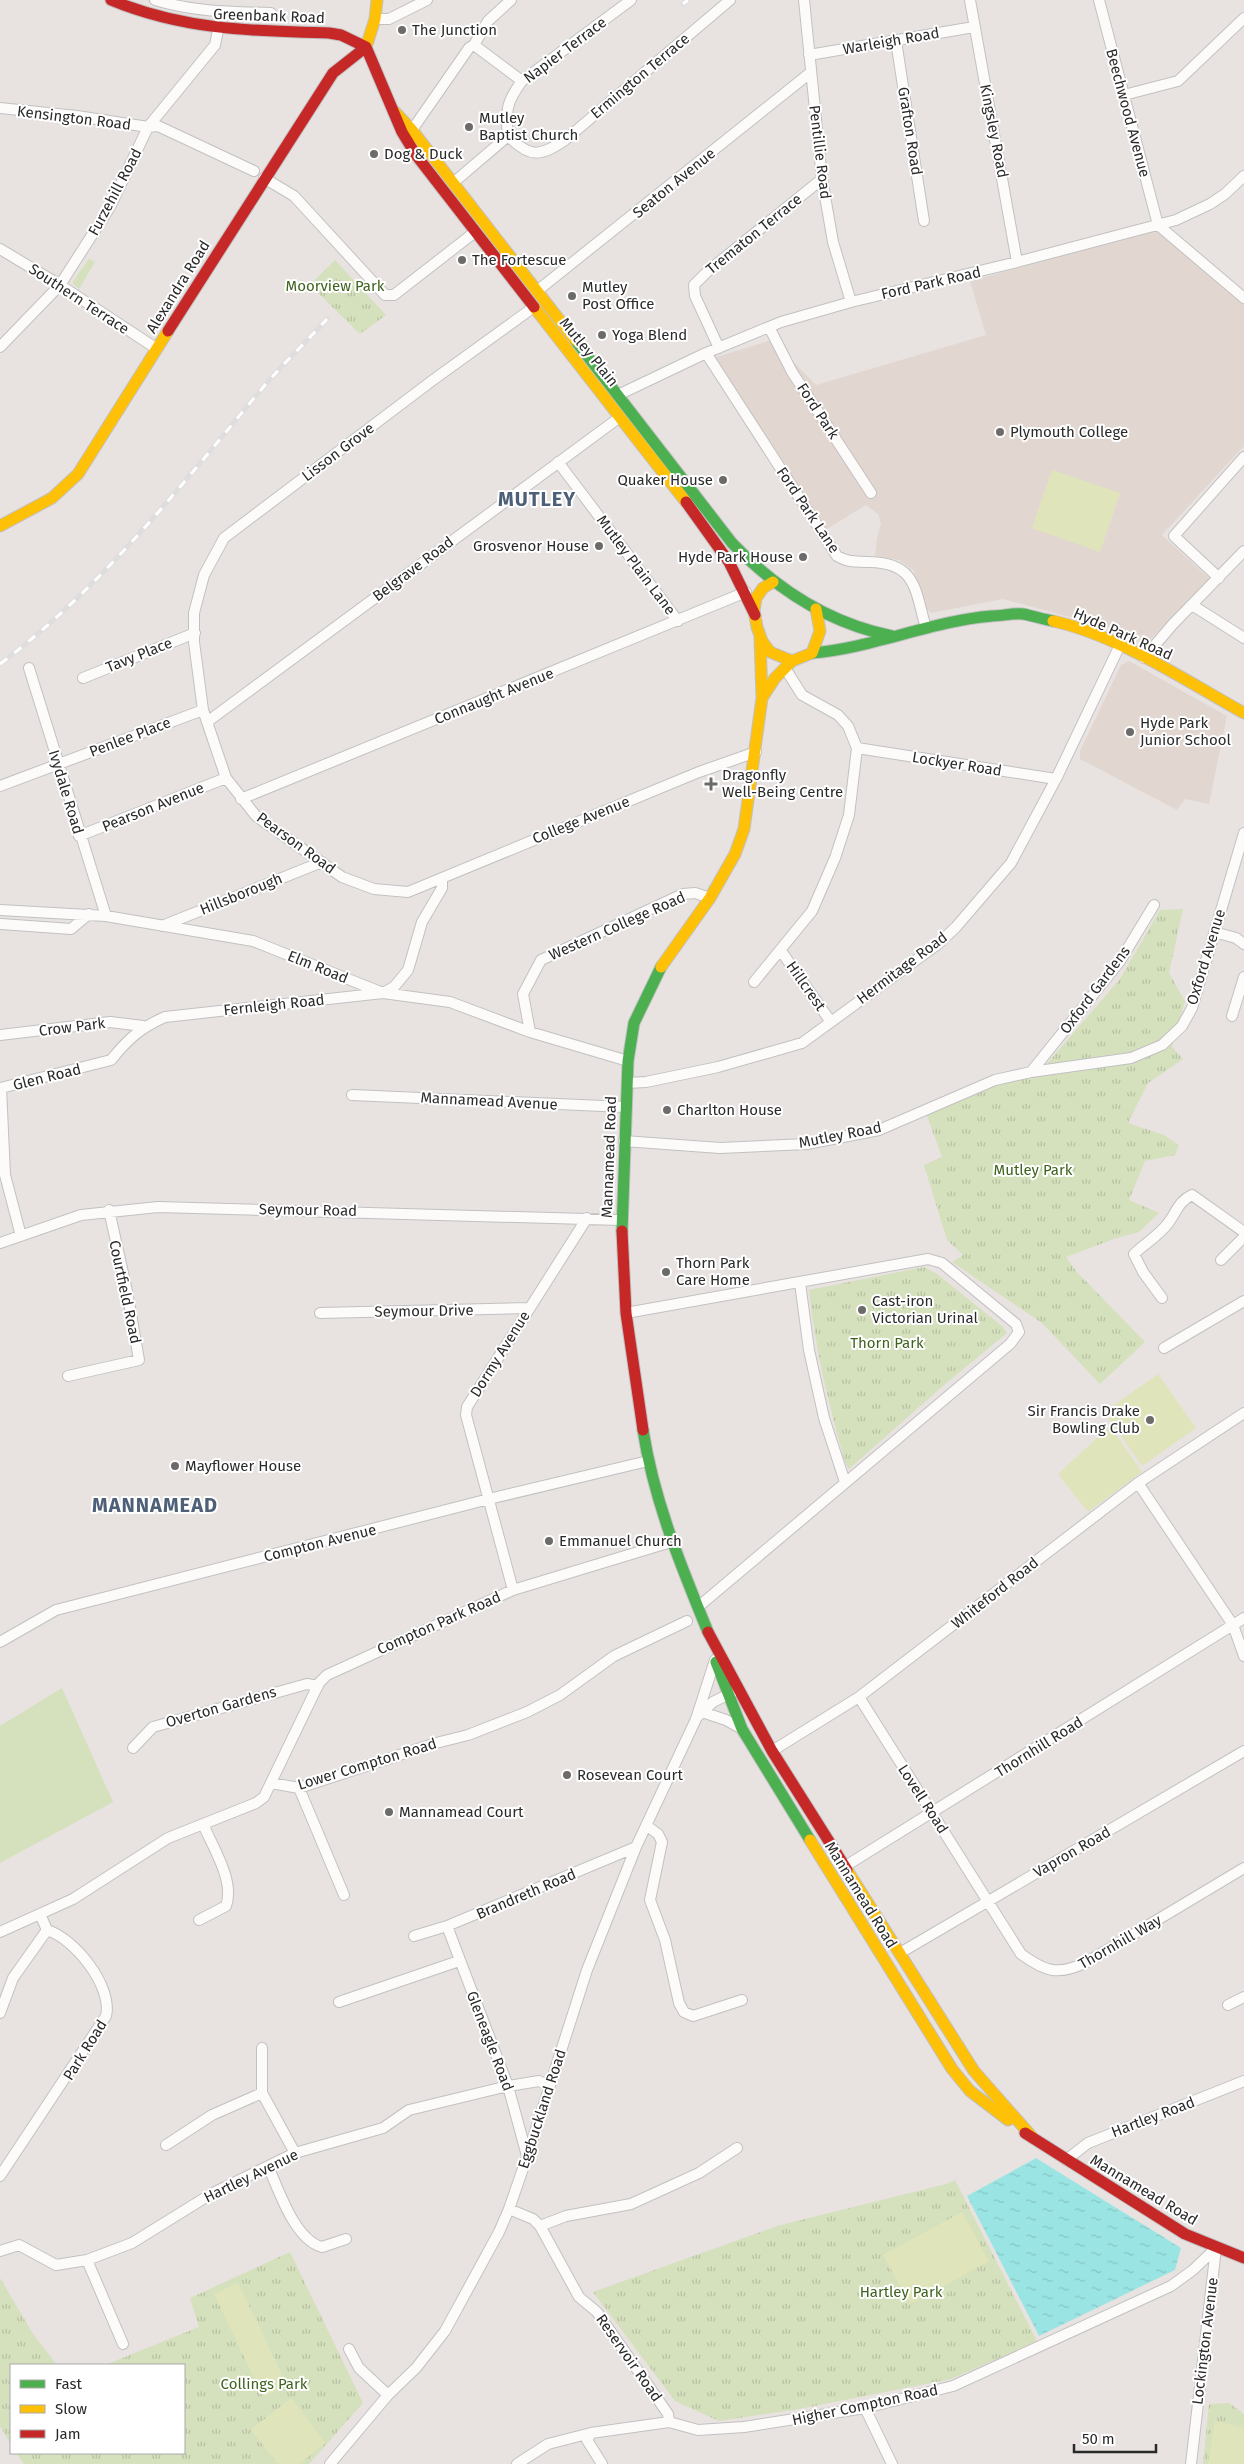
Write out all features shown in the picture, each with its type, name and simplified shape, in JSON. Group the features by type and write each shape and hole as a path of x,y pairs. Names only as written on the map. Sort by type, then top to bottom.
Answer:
{"main road":[{"name":"Greenbank Road","path":"111,0 132,10 160,19 218,30 329,33 341,35 366,47"},
{"path":"366,47 380,20 377,0"},
{"name":"Mutley Plain","path":"366,47 402,132 416,155 534,307 614,398 752,566 773,582"},
{"name":"Alexandra Road","path":"0,526 47,503 63,491 78,474 264,178 333,73 366,47"},
{"name":"Mutley Plain","path":"395,112 412,130 537,291 614,398 620,417 654,459 724,555 746,592 755,615"},
{"path":"762,698 788,665 812,653 822,635 822,623 816,609 773,582 762,588 756,599 755,615 760,638 770,653 788,665"},
{"name":"Hyde Park Road","path":"816,609 844,625 892,636"},
{"name":"Hyde Park Road","path":"812,653 853,648 892,636 971,618 1021,614 1072,625 1120,645 1244,713"},
{"name":"Mannamead Road","path":"760,638 762,698 744,829 736,854 710,898 660,968 649,988 634,1023 628,1061 621,1220 626,1314 648,1461 671,1542 698,1608 710,1636 772,1751 844,1868 974,2071 1033,2138"},
{"name":"Mannamead Road","path":"710,1636 715,1660 742,1730 952,2069 970,2091 1033,2138 1177,2229 1216,2248 1244,2258"},
{"path":"832,1876 844,1868"}],"street":[{"path":"155,0 203,12 271,14"},
{"path":"380,20 427,0"},
{"path":"412,130 469,48 474,45 488,21 511,0"},
{"name":"Napier Terrace","path":"508,136 507,109 511,96 522,81 632,0"},
{"name":"Ermington Terrace","path":"508,136 521,149 534,153 547,152 565,140 730,0"},
{"name":"Pentillie Road","path":"804,0 808,55 822,179 833,242 851,302"},
{"name":"Kingsley Road","path":"970,0 1017,262"},
{"name":"Beechwood Avenue","path":"1099,0 1158,225"},
{"path":"1124,95 1178,82 1244,18"},
{"name":"Warleigh Road","path":"808,55 974,27"},
{"name":"Furzehill Road","path":"0,348 60,285 110,207 148,127 215,45 218,30"},
{"name":"Grafton Road","path":"896,41 924,221"},
{"path":"474,45 522,81"},
{"name":"Seaton Avenue","path":"537,291 810,73"},
{"name":"Kensington Road","path":"0,108 77,116 148,127 158,126 254,171"},
{"path":"453,184 508,136"},
{"name":"Ford Park Road","path":"614,398 706,353 769,327 851,302 1017,262 1193,214 1225,194 1244,176"},
{"path":"264,178 294,196 385,295 394,295 475,232"},
{"name":"Trematon Terrace","path":"719,348 694,296 694,285 708,271 822,179"},
{"path":"1158,225 1244,298"},
{"name":"Southern Terrace","path":"0,250 60,285 157,349"},
{"name":"Lisson Grove","path":"195,633 194,613 204,575 224,538 534,307"},
{"name":"Ford Park","path":"769,327 792,372 871,493"},
{"name":"Ford Park Lane","path":"706,353 837,556 848,562 881,562 898,566 910,576 926,628"},
{"name":"Belgrave Road","path":"207,722 620,417"},
{"path":"1219,578 1174,536 1244,457"},
{"name":"Mutley Plain Lane","path":"558,462 678,621"},
{"path":"1144,658 1172,624 1244,551"},
{"name":"Connaught Avenue","path":"241,799 746,592"},
{"path":"1192,605 1244,638"},
{"name":"Tavy Place","path":"83,678 195,633"},
{"name":"Pearson Road","path":"195,633 203,710 226,778 241,799 256,816 342,877 374,889 408,892"},
{"name":"Hermitage Road","path":"627,1083 646,1082 718,1067 802,1043 938,944 956,927 1011,863 1067,757 1120,645"},
{"path":"754,982 781,951 812,910 835,858 849,815 858,748 854,737 838,715 802,695 788,665"},
{"name":"Ivydale Road","path":"29,668 79,836 106,916"},
{"name":"Penlee Place","path":"0,786 203,710"},
{"name":"Lockyer Road","path":"858,748 1056,779"},
{"name":"College Avenue","path":"408,892 699,772 756,752"},
{"name":"Pearson Avenue","path":"79,836 226,778"},
{"name":"Oxford Avenue","path":"1046,1070 1131,1058 1162,1045 1182,1026 1192,1008 1244,833"},
{"name":"Hillsborough","path":"161,926 322,862"},
{"path":"383,993 394,987 408,970 422,922 442,888 442,879"},
{"name":"Western College Road","path":"530,1032 523,994 541,960 684,894 694,893 710,898"},
{"name":"Oxford Gardens","path":"1032,1072 1120,961 1154,905"},
{"name":"Elm Road","path":"1,907 106,916 253,941 383,993 450,1002 530,1032 628,1061"},
{"path":"1,924 71,929 90,914"},
{"path":"1214,932 1236,938 1244,944"},
{"name":"Hillcrest","path":"781,951 831,1022"},
{"path":"1232,1016 1244,977"},
{"name":"Fernleigh Road","path":"165,1017 383,993"},
{"name":"Glen Road","path":"21,1236 6,1175 2,1088 111,1060 143,1026 165,1017"},
{"name":"Crow Park","path":"0,1035 110,1022 143,1026"},
{"name":"Mutley Road","path":"624,1141 720,1148 807,1144 879,1130 995,1080 1046,1070"},
{"name":"Mannamead Avenue","path":"352,1095 625,1107"},
{"path":"1162,1298 1143,1272 1134,1254 1155,1238 1169,1222 1180,1203 1192,1195 1244,1232"},
{"name":"Seymour Road","path":"0,1243 81,1215 109,1210 158,1206 621,1220"},
{"name":"Courtfield Road","path":"68,1376 139,1360 127,1291 109,1210"},
{"name":"Dormy Avenue","path":"513,1590 466,1415 467,1407 528,1308 587,1218"},
{"path":"1221,1260 1244,1237"},
{"path":"626,1314 928,1259 937,1260 1016,1324 1019,1332 1010,1344 698,1608"},
{"path":"800,1283 811,1360 824,1418 845,1482"},
{"path":"1164,1348 1244,1301"},
{"name":"Seymour Drive","path":"320,1313 528,1308"},
{"name":"Whiteford Road","path":"772,1751 859,1697 1138,1483 1214,1431 1244,1413"},
{"name":"Compton Avenue","path":"0,1642 56,1610 489,1499 648,1461"},
{"path":"1138,1483 1233,1625 1244,1656"},
{"name":"Compton Park Road","path":"271,1783 318,1686 327,1675 513,1590 671,1542"},
{"name":"Thornhill Road","path":"844,1868 1244,1618"},
{"name":"Lower Compton Road","path":"271,1783 299,1788 436,1743 468,1735 527,1712 560,1695 614,1656 687,1621"},
{"name":"Eggbuckland Road","path":"330,2464 388,2396 416,2368 445,2330 509,2210 587,1970 636,1847 699,1715 715,1660"},
{"name":"Overton Gardens","path":"133,1748 153,1727 307,1684 318,1686"},
{"path":"699,1715 727,1695 739,1690"},
{"name":"Lovell Road","path":"859,1697 987,1901"},
{"path":"699,1715 726,1720 742,1730"},
{"name":"Vapron Road","path":"900,1953 1244,1751"},
{"path":"0,1932 73,1899 168,1838 256,1803 264,1797 271,1783"},
{"path":"299,1788 344,1895"},
{"path":"199,1920 226,1906 229,1898 229,1884 203,1824"},
{"path":"647,1826 658,1834 662,1842 650,1900 666,1940 679,2003 684,2012 693,2016 742,2000"},
{"name":"Brandreth Road","path":"414,1936 447,1926 636,1847"},
{"name":"Thornhill Way","path":"987,1901 1021,1954 1038,1966 1069,1970 1087,1962 1244,1868"},
{"path":"0,2013 4,1989 47,1930 40,1914"},
{"name":"Gleneagle Road","path":"447,1926 508,2086 527,2157"},
{"name":"Park Road","path":"0,2176 72,2071 106,2016 109,2005 96,1975 84,1959 58,1934 47,1930"},
{"path":"339,2002 460,1962"},
{"path":"1228,2005 1244,1997"},
{"path":"262,2048 262,2093 295,2153"},
{"name":"Hartley Road","path":"1066,2160 1088,2143 1244,2081"},
{"name":"Hartley Avenue","path":"0,2251 19,2245 56,2264 87,2260 132,2243 211,2194 295,2153 383,2128 409,2110 508,2086 539,2082 549,2086"},
{"path":"166,2145 212,2115 262,2093"},
{"path":"178,2137 184,2147"},
{"path":"509,2210 533,2219 540,2226 566,2216 631,2204 700,2173 737,2148"},
{"path":"268,2166 290,2216 309,2241 322,2247 346,2239"},
{"name":"Reservoir Road","path":"540,2226 579,2297 597,2312 668,2414 669,2422"},
{"name":"Higher Compton Road","path":"517,2464 548,2444 591,2433 669,2422 698,2430 744,2427 865,2408 952,2386 1149,2298 1171,2286 1193,2270 1216,2248"},
{"name":"Lockington Avenue","path":"1191,2464 1216,2248"},
{"path":"87,2260 123,2344"},
{"path":"349,2349 359,2368 388,2396"},
{"path":"865,2408 892,2464"},
{"path":"591,2433 587,2440 602,2464"}],"shaded area":[{"name":"Plymouth College","path":"1157,230 1244,303 1244,446 1162,535 1210,579 1146,644 1113,629 1003,599 931,613 922,606 914,571 899,560 875,556 881,524 878,514 866,505 822,532 710,359 772,340 816,385 986,335 970,281"},
{"name":"Hyde Park Junior School","path":"1129,661 1227,716 1209,804 1185,799 1177,810 1080,759 1080,751 1121,665"}],"green space":[{"path":"89,259 95,262 79,289 72,283"},
{"name":"Moorview Park","path":"335,260 386,315 360,334 310,285"},
{"path":"1052,470 1120,493 1100,552 1032,528"},
{"name":"Mutley Park","path":"1183,909 1169,973 1185,1001 1172,1047 1183,1059 1148,1083 1128,1123 1164,1135 1179,1145 1175,1155 1145,1161 1129,1200 1159,1213 1139,1232 1066,1257 1076,1271 1145,1342 1100,1384 1042,1323 952,1262 963,1255 947,1240 924,1165 942,1157 927,1116 996,1083 1038,1074 1120,979 1160,910"},
{"name":"Thorn Park","path":"924,1267 937,1274 1003,1327 1007,1333 944,1385 849,1469 845,1462 823,1377 809,1290"},
{"name":"Sir Francis Drake Bowling Club","path":"1158,1374 1196,1428 1142,1466 1104,1412"},
{"path":"1110,1426 1142,1472 1088,1512 1058,1474"},
{"path":"62,1688 113,1802 0,1863 0,1726"},
{"name":"Hartley Park","path":"955,2180 1037,2341 951,2379 799,2409 719,2421 675,2401 593,2292 777,2226 946,2184"},
{"path":"962,2212 989,2261 910,2304 883,2255"},
{"name":"Collings Park","path":"290,2252 363,2403 309,2464 24,2464 17,2454 185,2454 185,2364 107,2364 199,2327 190,2298"},
{"path":"0,2278 33,2334 56,2364 10,2364 10,2443 0,2426"},
{"path":"238,2283 287,2385 263,2397 214,2294"},
{"path":"291,2398 326,2443 299,2464 278,2464 251,2430"},
{"path":"1229,2403 1244,2414 1244,2464 1203,2464 1209,2404"},
{"path":"1215,2421 1244,2428 1244,2464 1208,2464"}],"water":[{"path":"1036,2158 1181,2248 1175,2270 1039,2336 967,2196"}],"railway":[{"path":"683,4 688,0"},
{"path":"0,664 38,634 108,568 172,496 265,385 327,319"}],"traffic: fast":[{"path":"575,340 732,543 749,560 786,590 825,613 846,623 892,636"},
{"path":"812,653 857,646 969,619 1019,614 1053,621"},
{"path":"622,1231 628,1061 634,1023 661,967"},
{"path":"643,1430 654,1482 669,1533 708,1632"},
{"path":"716,1662 742,1729 810,1840"}],"traffic: slow":[{"path":"366,47 375,19 377,0"},
{"path":"395,112 412,130 575,340"},
{"path":"534,307 686,502"},
{"path":"0,526 52,498 78,474 168,331"},
{"path":"773,582 763,588 756,598 754,611 762,641 770,652 792,661 812,653 820,631 816,609"},
{"path":"1053,621 1102,637 1127,648 1244,713"},
{"path":"661,967 710,898 735,854 744,829 762,698 760,638"},
{"path":"762,698 775,678 792,661"},
{"path":"810,1840 952,2069 970,2091 1008,2120"},
{"path":"847,1870 974,2071 1033,2138"}],"traffic: jam":[{"path":"111,0 165,18 191,23 245,30 329,33 341,35 366,47"},
{"path":"366,47 402,132 416,155 534,307"},
{"path":"168,331 333,73 366,47"},
{"path":"686,502 729,562 755,615"},
{"path":"622,1231 626,1313 643,1430"},
{"path":"708,1632 772,1751 847,1870"},
{"path":"1025,2133 1185,2234 1244,2258"}],"place":[{"name":"The Junction","path":"402,30"},
{"name":"Mutley Baptist Church","path":"469,127"},
{"name":"Dog & Duck","path":"374,154"},
{"name":"The Fortescue","path":"462,260"},
{"name":"Mutley Post Office","path":"572,296"},
{"name":"Yoga Blend","path":"602,335"},
{"name":"Plymouth College","path":"1000,432"},
{"name":"Quaker House","path":"723,480"},
{"name":"Grosvenor House","path":"599,546"},
{"name":"Hyde Park House","path":"803,557"},
{"name":"Hyde Park Junior School","path":"1130,732"},
{"name":"Dragonfly Well-Being Centre","path":"711,784"},
{"name":"Charlton House","path":"667,1110"},
{"name":"Thorn Park Care Home","path":"666,1272"},
{"name":"Cast-iron Victorian Urinal","path":"862,1310"},
{"name":"Sir Francis Drake Bowling Club","path":"1150,1420"},
{"name":"Mayflower House","path":"175,1466"},
{"name":"Emmanuel Church","path":"549,1541"},
{"name":"Rosevean Court","path":"567,1775"},
{"name":"Mannamead Court","path":"389,1812"}],"district":[{"name":"MUTLEY","path":"537,499"},
{"name":"MANNAMEAD","path":"155,1505"}]}
